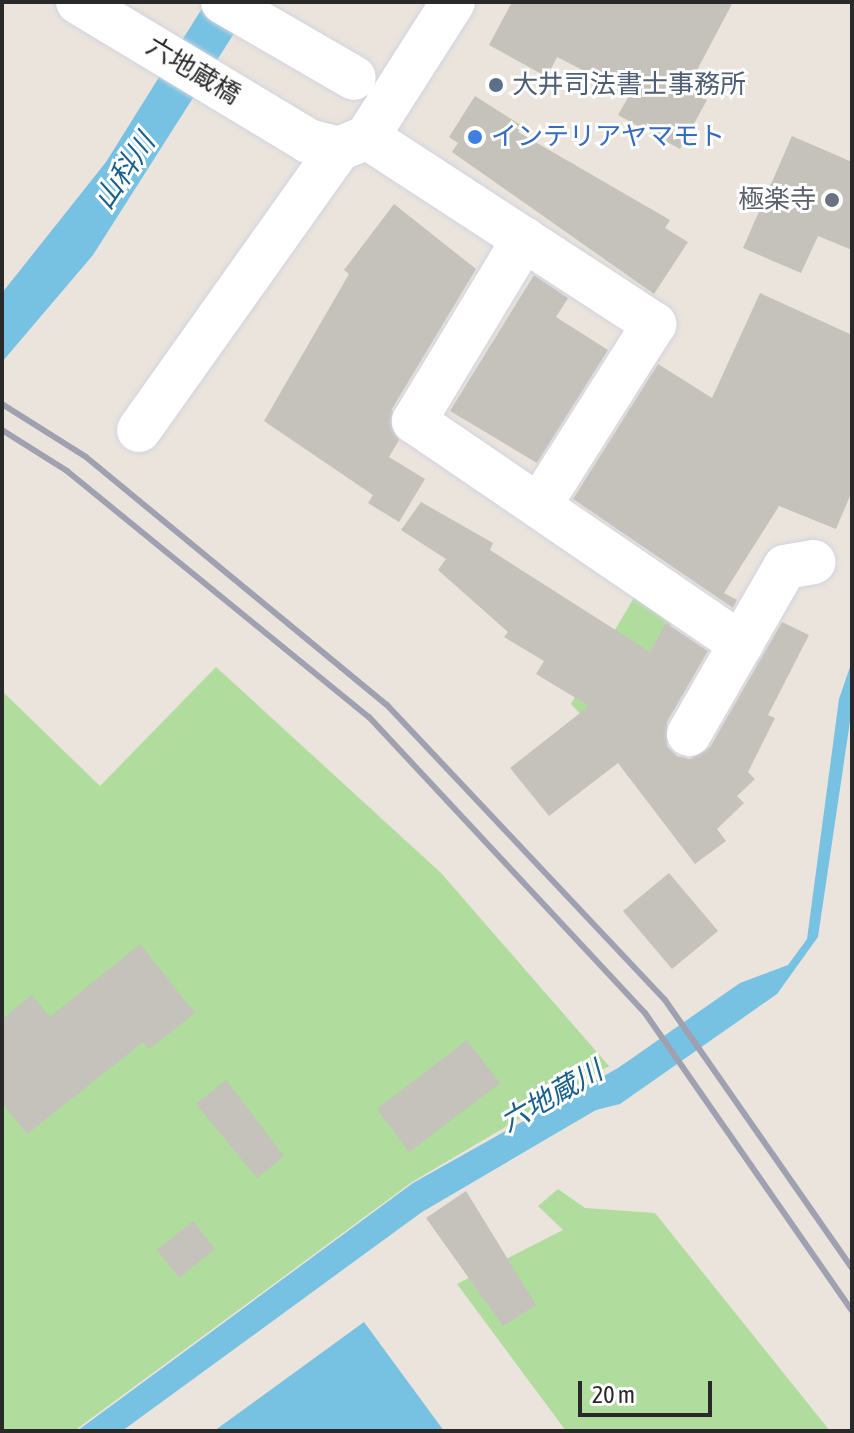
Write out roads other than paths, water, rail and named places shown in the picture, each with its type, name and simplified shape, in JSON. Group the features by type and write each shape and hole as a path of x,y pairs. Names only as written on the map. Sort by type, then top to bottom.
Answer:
{"street":[{"name":"六地蔵橋","path":"78,2 524,239 654,324 539,506"},
{"path":"223,2 354,78"},
{"path":"139,430 338,142 453,2"},
{"path":"524,239 414,421 741,644"},
{"path":"689,734 785,567 814,562"}],"water":[{"name":"山科川","path":"206,2 254,2 93,255 2,362 2,293 106,162"},
{"path":"852,661 852,708 818,937 777,994 620,1104 596,1110 422,1212 122,1431 77,1431 413,1183 618,1068 740,983 788,965 807,939 839,699"},
{"path":"364,1322 444,1431 214,1431"}],"railway":[{"path":"2,404 86,457 387,705 665,1000 852,1268"},
{"path":"2,430 67,471 369,717 645,1013 852,1311"}],"place":[{"name":"大井司法書士事務所","path":"496,85"},
{"name":"インテリアヤマモト","path":"475,137"},
{"name":"極楽寺","path":"832,200"}],"water label":[{"name":"六地蔵川","path":"551,1096"}]}
